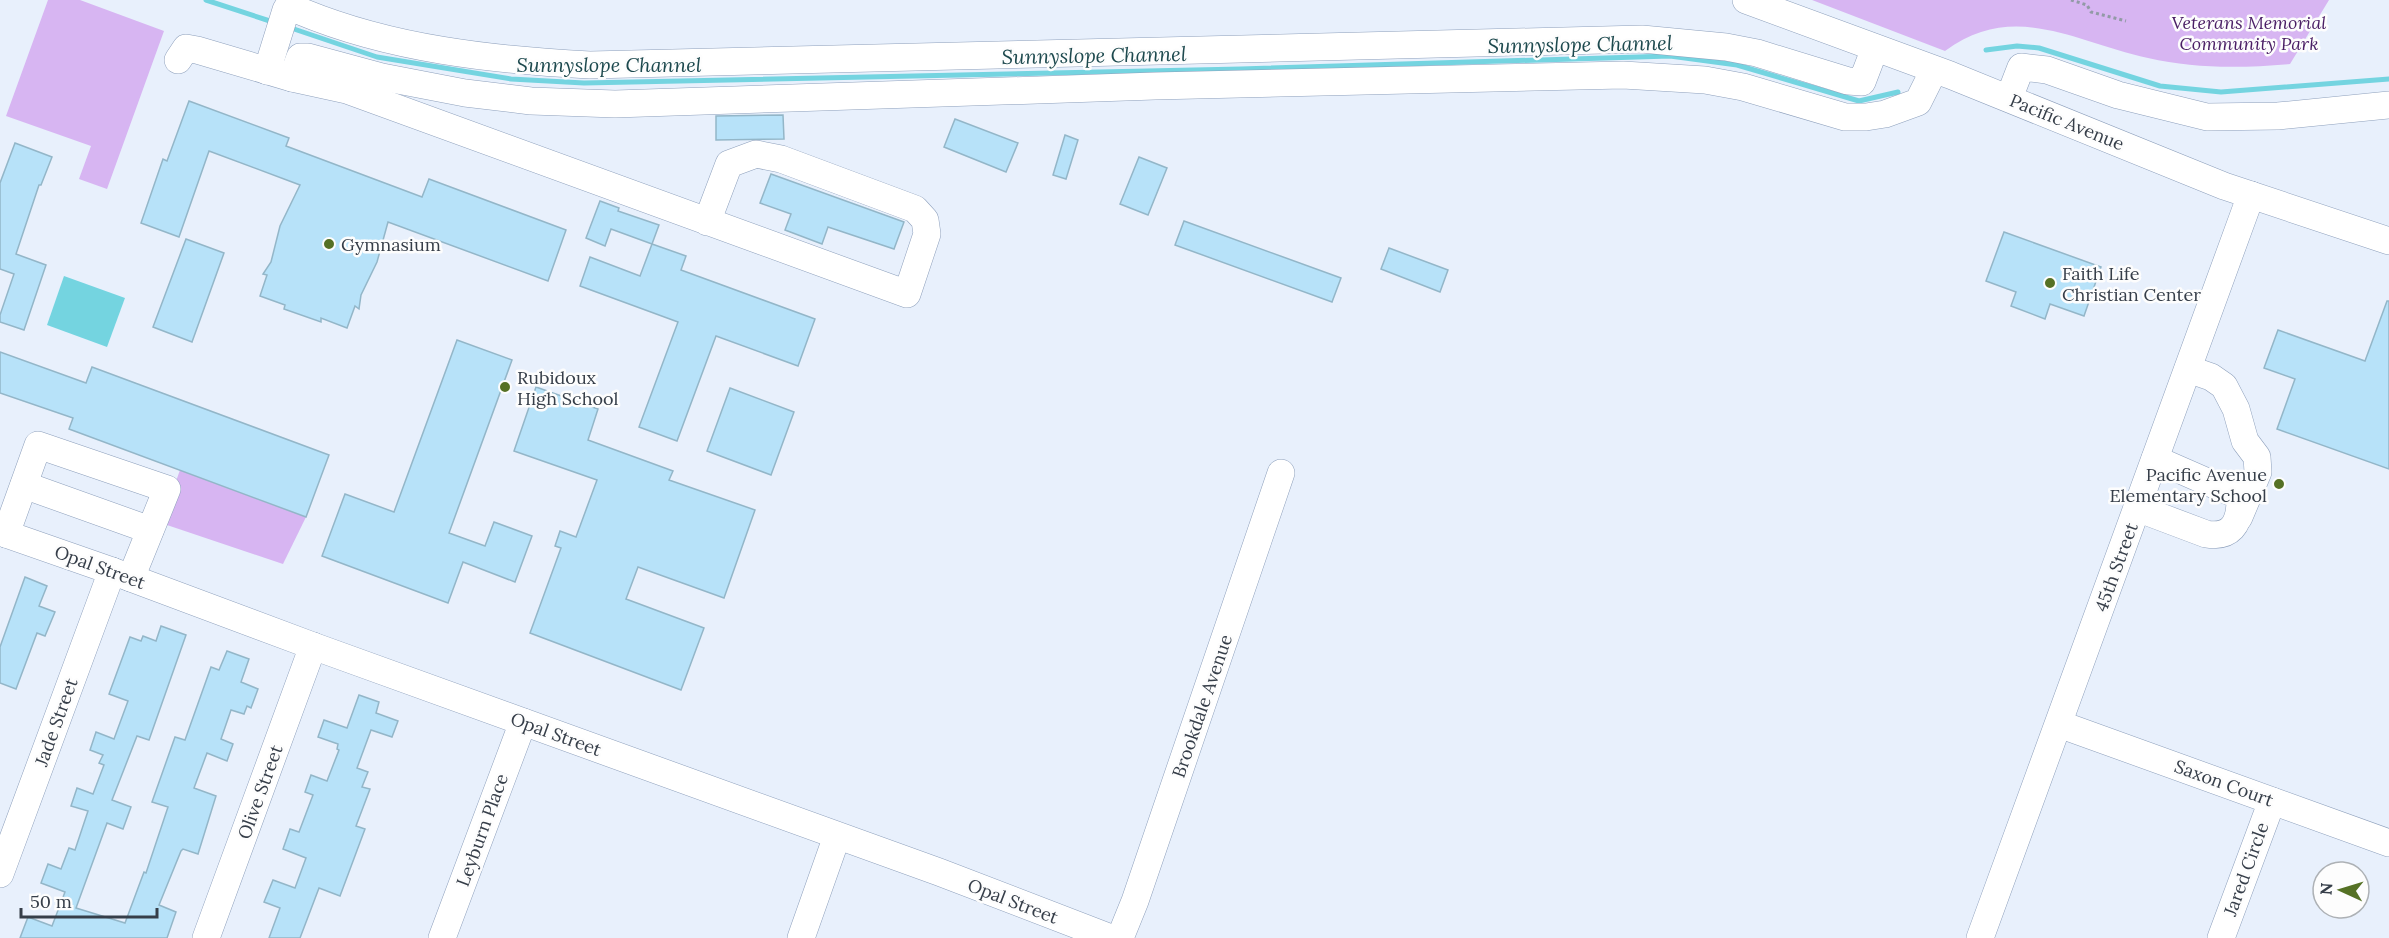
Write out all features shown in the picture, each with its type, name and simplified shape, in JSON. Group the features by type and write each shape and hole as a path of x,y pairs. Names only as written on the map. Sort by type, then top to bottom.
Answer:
{"street":[{"name":"Pacific Avenue","path":"1746,0 2009,98 2250,195 2389,242"},
{"path":"280,74 275,42 292,7 320,19 403,43 476,56 535,62 590,64 1642,39 1717,46 1757,53 1848,81 1862,82 1875,48"},
{"path":"178,60 186,48 347,90 707,222 907,294 927,234 925,220 915,209 781,159 756,154 729,164 707,222"},
{"path":"280,74 300,57 308,57 382,77 465,93 531,101 615,104 1155,86 1623,75 1714,82 1769,94 1845,117 1866,117 1885,114 1918,102 1934,70"},
{"path":"2009,98 2021,67 2047,70 2118,95 2207,117 2278,116 2389,105"},
{"name":"45th Street","path":"1980,938 2250,195"},
{"path":"2137,508 2206,534 2217,536 2225,534 2239,517 2258,472 2256,457 2245,441 2236,410 2224,386 2211,377 2188,369"},
{"name":"Jade Street","path":"0,874 122,574 150,530 167,489 38,445 24,485"},
{"path":"2155,459 2235,494 2240,500 2239,517"},
{"name":"Brookdale Avenue","path":"1120,938 1139,889 1281,472"},
{"path":"3,533 24,485 150,530"},
{"name":"Opal Street","path":"3,533 122,574 313,646 837,836 1082,933 1111,938"},
{"name":"Olive Street","path":"207,938 313,646"},
{"name":"Leyburn Place","path":"442,938 523,722"},
{"name":"Saxon Court","path":"2059,724 2389,843"},
{"name":"Jared Circle","path":"2221,938 2272,801"},
{"path":"801,938 837,836"}],"path":[{"path":"2071,0 2087,5 2091,12 2126,21"}],"green space":[{"path":"48,0 80,0 164,31 107,189 79,179 91,146 6,116"},
{"name":"Veterans Memorial Community Park","path":"1812,0 2329,0 2290,64 2237,67 2166,62 2045,29 2020,27 1996,28 1971,36 1945,51"},
{"path":"180,470 306,517 283,564 161,523"}],"water":[{"path":"64,276 125,298 107,347 47,325"}],"building":[{"path":"189,101 289,138 286,146 422,197 429,179 566,230 548,281 388,222 377,262 361,295 359,309 355,306 347,328 321,318 321,322 284,309 285,305 260,296 267,275 263,274 271,262 280,226 300,185 209,151 179,237 141,223 163,159 167,161"},
{"path":"783,115 784,139 716,140 716,116"},
{"path":"955,119 1018,143 1006,172 944,147"},
{"path":"1065,135 1078,140 1066,179 1053,175"},
{"path":"15,143 52,157 41,185 39,185 16,254 46,265 24,330 0,322 0,315 14,274 0,269 0,183"},
{"path":"1139,157 1167,168 1148,215 1120,204"},
{"path":"771,174 904,222 894,249 828,227 822,244 785,230 791,214 760,203"},
{"path":"600,201 619,208 618,211 659,225 652,244 611,229 605,246 586,238"},
{"path":"1184,221 1341,278 1332,302 1175,245"},
{"path":"2004,232 2101,267 2084,316 2050,304 2045,319 2011,306 2016,292 1986,281"},
{"path":"186,239 224,253 192,342 153,327"},
{"path":"652,244 686,256 681,270 815,319 798,366 716,336 677,441 639,427 678,322 580,286 590,257 640,276"},
{"path":"1389,248 1448,270 1440,292 1381,269"},
{"path":"2387,301 2389,301 2389,469 2277,429 2295,379 2264,368 2278,330 2365,361"},
{"path":"457,340 512,360 449,533 485,546 494,522 532,536 515,582 463,562 448,603 322,556 345,494 394,512"},
{"path":"0,352 86,383 92,367 329,455 306,517 69,429 73,418 0,393"},
{"path":"536,387 598,409 588,440 673,471 669,480 755,510 724,598 638,567 626,599 704,628 681,690 530,633 561,548 555,546 560,531 576,537 597,480 514,451"},
{"path":"730,388 794,412 771,475 707,451"},
{"path":"25,577 47,586 39,606 55,612 45,636 37,633 16,689 0,683 0,647"},
{"path":"161,626 186,635 149,740 137,736 112,800 131,807 123,829 107,823 76,908 125,923 144,872 146,873 168,807 152,802 175,737 185,740 211,667 219,670 227,651 249,659 241,682 258,689 251,708 247,706 244,714 231,710 221,739 233,744 227,761 207,753 194,788 216,796 198,854 183,849 181,851 159,905 176,912 167,938 20,938 28,917 52,926 65,892 41,883 48,864 61,869 69,848 75,850 88,811 71,806 77,788 93,794 104,765 99,763 103,755 90,750 96,732 114,739 128,701 109,694 130,637 141,641 143,636 156,641"},
{"path":"359,695 379,702 376,713 398,721 392,737 371,730 357,768 368,772 362,787 370,789 356,826 365,829 340,896 319,888 300,938 269,938 280,908 264,902 273,880 295,888 306,858 283,849 290,829 299,832 313,795 305,792 311,775 327,781 339,750 337,749 338,744 318,737 324,720 347,728"}],"waterway":[{"name":"Sunnyslope Channel","path":"206,0 273,22"},
{"name":"Sunnyslope Channel","path":"291,28 377,57 511,79 584,83 1241,69 1670,56 1737,65 1859,101 1898,92"},
{"name":"Sunnyslope Channel","path":"1986,50 2017,46 2039,48 2160,86 2221,92 2389,79"}],"place":[{"name":"Gymnasium","path":"329,244"},
{"name":"Faith Life Christian Center","path":"2050,283"},
{"name":"Rubidoux High School","path":"505,387"},
{"name":"Pacific Avenue Elementary School","path":"2279,484"}]}
